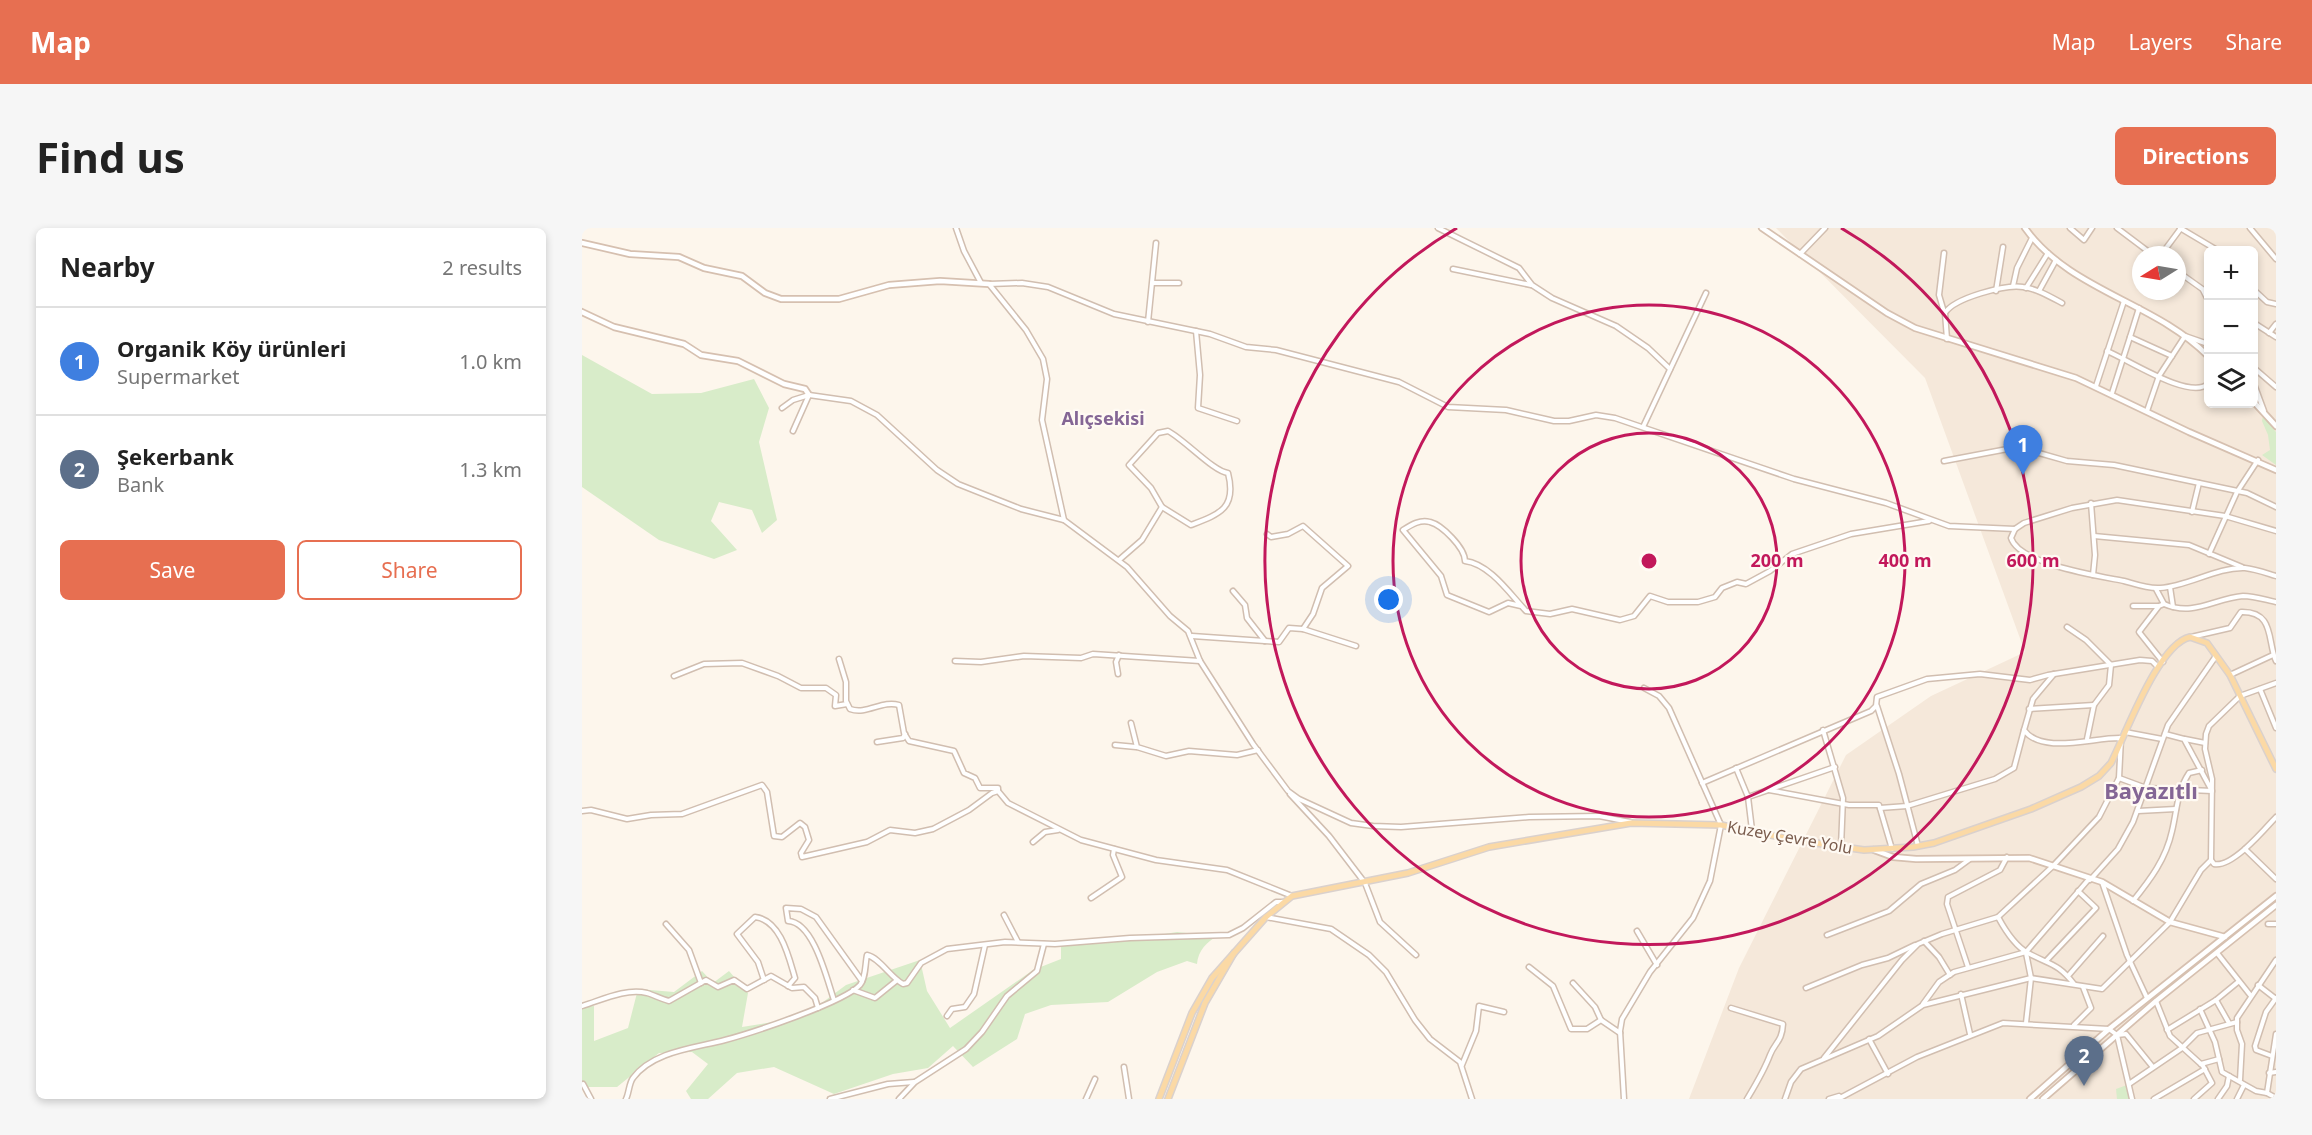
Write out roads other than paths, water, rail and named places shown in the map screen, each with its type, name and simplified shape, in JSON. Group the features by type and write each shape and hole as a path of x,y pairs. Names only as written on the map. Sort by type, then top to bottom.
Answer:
{"main road":[{"name":"Kuzey Çevre Yolu","path":"1159,1099 1178,1047 1202,994 1236,949 1266,917 1292,896 1365,883 1434,866 1489,847 1631,823 1721,825 1841,847 1874,850 1918,846 1998,822 2081,787 2099,776 2111,763 2121,738 2158,667 2164,662 2173,645 2190,637"},
{"path":"2190,637 2207,643 2230,675 2276,769"},
{"name":"Kuzey Çevre Yolu","path":"1168,1099 1205,1003 1236,949"}],"street":[{"path":"956,228 961,244 981,283"},
{"path":"1438,228 1519,268 1532,285 1552,298 1616,326 1648,348 1670,369"},
{"path":"1762,228 1887,313 1915,328 2035,363 2096,386 2189,432 2258,460 2276,470"},
{"path":"1800,254 1825,228"},
{"path":"2025,228 2032,238 2056,260 2088,282 2139,308 2185,336 2206,354"},
{"path":"2070,228 2084,240 2092,228"},
{"path":"2117,228 2141,246"},
{"path":"2167,246 2180,228 2210,246"},
{"path":"2250,228 2276,259"},
{"path":"2013,286 2017,268 2032,238"},
{"path":"582,243 630,254 679,257 704,268 742,276 765,293 781,299 839,299 889,285 940,281 988,284 1022,283 1048,287 1114,314 1196,331 1246,347 1276,350 1399,382 1448,407 1506,410 1536,418 1569,421 1596,415 1643,427 1794,479 1886,503 1949,526 2015,530"},
{"path":"1148,322 1156,243"},
{"path":"1996,291 2003,247"},
{"path":"1944,253 1939,295 1945,313 1947,339"},
{"path":"2026,288 2048,253"},
{"path":"2039,291 2056,260"},
{"path":"1453,269 1532,285"},
{"path":"2186,277 2202,288 2204,292"},
{"path":"1153,283 1179,283"},
{"path":"988,284 1026,330 1043,359 1047,379 1042,420 1064,520"},
{"path":"1945,313 1963,300 2013,286 2039,291 2062,303"},
{"path":"1643,427 1706,293"},
{"path":"2258,294 2267,302 2276,304"},
{"path":"2096,386 2124,301"},
{"path":"2112,393 2139,308"},
{"path":"582,312 614,327 684,344 701,355 738,361 784,384 805,389 809,395"},
{"path":"2269,333 2276,324"},
{"path":"2258,326 2276,337"},
{"path":"1196,331 1200,375 1198,408 1237,421"},
{"path":"2185,336 2204,343"},
{"path":"2147,411 2159,376 2185,336"},
{"path":"2130,337 2172,357"},
{"path":"2107,351 2193,390 2204,387"},
{"path":"2258,372 2276,387"},
{"path":"793,431 809,395"},
{"path":"782,408 793,400 809,395 851,400 877,415 937,470 958,484 1021,508 1064,520 1119,561 1191,636 1200,661 1258,750 1288,791 1329,836 1365,883 1380,922 1416,955"},
{"path":"2258,396 2265,414"},
{"path":"2258,407 2276,426"},
{"path":"1168,431 1191,446 1220,472 1227,473 1231,485 1228,505 1221,512 1191,525 1162,507 1150,488 1129,465 1158,433 1168,431"},
{"path":"1944,461 2019,447 2067,461 2114,465 2247,493 2276,507"},
{"path":"2209,554 2237,492 2258,460"},
{"path":"2192,512 2199,483"},
{"path":"2246,568 2229,570 2156,589 2068,571 2042,561 2014,544 2011,538 2015,530 2024,523 2091,503 2117,500 2225,516 2276,531"},
{"path":"2091,503 2094,536 2093,575"},
{"path":"1119,561 1142,540 1162,507"},
{"path":"1521,606 1508,603 1490,612 1447,595 1440,576 1403,530 1415,522 1430,522 1441,528 1460,549 1465,561 1480,566 1508,589 1526,611 1550,615 1572,609 1620,620 1634,616 1650,596 1668,602 1698,602 1715,597 1722,588 1737,582 1746,584 1777,567 1792,554 1817,545 1877,528 1932,520"},
{"path":"1267,534 1271,537 1288,534 1303,526 1348,566 1322,588 1308,625 1303,629"},
{"path":"2094,536 2189,545 2246,568 2276,576"},
{"path":"2170,587 2173,607"},
{"path":"2156,589 2164,604"},
{"path":"1233,591 1245,605 1247,618 1266,641"},
{"path":"2133,606 2164,604 2173,607 2200,608 2244,596 2276,602"},
{"path":"2159,606 2139,632 2164,662"},
{"path":"2190,637 2230,628 2241,612 2247,612 2261,618 2269,630 2276,661"},
{"path":"2067,627 2086,640 2111,665"},
{"path":"1191,636 1279,642 1289,628 1303,629 1356,646"},
{"path":"955,661 981,662 1024,656 1081,658 1093,654 1200,661"},
{"path":"1118,674 1116,662 1119,655"},
{"path":"2230,675 2273,655"},
{"path":"1923,1005 1939,982 1950,975 1968,967 2026,952 2078,891 2118,849 2138,811 2164,734 2195,684 2216,656"},
{"path":"839,659 846,682 847,704 850,709 857,711 891,703 899,705 905,734 909,741 933,744 956,752 965,774 973,777 982,789 998,788 1008,803 1059,830 1081,840 1156,860 1227,870 1292,896"},
{"path":"1918,846 1876,706 1877,697 1927,679 1980,674 2030,680 2054,674 2146,660 2152,661 2158,667"},
{"path":"674,676 704,664 742,663 778,676 801,688 829,689 836,696 835,706 847,704"},
{"path":"2087,739 2094,705 2109,685 2111,665"},
{"path":"1880,808 1907,806 1995,779 2014,768 2033,699 2054,674"},
{"path":"1785,1099 1796,1074 1823,1059 1878,1036 1923,1005 2031,978 2102,989 2170,922 2201,870 2211,860 2212,791 2205,742 2209,726 2240,696 2276,683"},
{"path":"1624,1099 1620,1033 1625,1011 1692,918 1710,881 1721,825 1669,708 1659,696 1644,687"},
{"path":"2260,689 2276,728"},
{"path":"2029,709 2094,705"},
{"path":"1702,783 1876,706"},
{"path":"1131,723 1137,747"},
{"path":"1823,730 1844,805 1841,847"},
{"path":"1806,988 1924,941 1998,917 2053,866 2099,817 2119,778 2121,738 2087,739 2063,743 2041,742 2024,730"},
{"path":"2124,732 2162,739"},
{"path":"877,742 903,738 905,734"},
{"path":"2164,734 2205,742"},
{"path":"2184,739 2212,791"},
{"path":"1115,745 1137,747 1166,756 1189,751 1237,755 1258,750"},
{"path":"1748,797 1835,767"},
{"path":"1736,768 1748,797 1752,830"},
{"path":"2133,902 2157,871 2172,833 2179,791 2189,772 2202,770"},
{"path":"2119,778 2146,788 2212,791"},
{"path":"582,811 591,810 627,819 651,815 682,814 762,784 768,792 776,837 785,835 799,824 805,828 809,840 801,853 802,857 867,842 890,830 915,832 933,829 998,791"},
{"path":"1769,790 1844,805 1879,805 1892,849"},
{"path":"1288,791 1333,816 1351,823 1374,826 1401,827 1529,817 1599,816 1631,823"},
{"path":"2138,811 2176,809"},
{"path":"2211,860 2214,864 2225,864 2245,849 2276,817"},
{"path":"1033,842 1045,832 1059,830"},
{"path":"1091,898 1122,878 1113,855 1114,849"},
{"path":"2245,849 2276,879"},
{"path":"1874,850 1893,857 2029,858 2102,882 2170,922 2225,937"},
{"path":"1827,935 1889,911 1922,884 1955,870 1973,857"},
{"path":"1968,967 1947,904 1948,897 2000,870 2008,857"},
{"path":"2102,882 2130,961 2147,998"},
{"path":"2046,961 2096,908 2078,891"},
{"path":"2030,1099 2109,1029 2276,896"},
{"path":"626,1099 632,1079 659,1058 728,1039 818,1008 853,990 862,981 866,957 869,954 896,981 903,984 907,983 921,963 940,951 1005,942 1044,944 1229,935 1243,928 1276,902 1284,902"},
{"path":"2043,1099 2156,1001 2276,905"},
{"path":"834,1000 816,945 801,926 794,921 788,921 786,908 801,909 816,917 862,981"},
{"path":"1004,915 1019,943"},
{"path":"764,980 758,962 737,934 755,917 765,920 789,955 795,978 788,986"},
{"path":"1266,917 1331,929 1369,955 1393,982 1414,1020 1430,1039 1462,1065 1472,1099"},
{"path":"1998,917 2012,938 2026,952 2054,963 2075,985"},
{"path":"666,924 689,950 701,983"},
{"path":"2268,924 2276,924"},
{"path":"1637,931 1657,964"},
{"path":"2068,976 2103,936"},
{"path":"1924,941 1939,957 1950,975"},
{"path":"899,1099 915,1082 966,1049 982,1032 1007,996 1037,971 1044,944"},
{"path":"1823,1059 1902,960 1918,944"},
{"path":"947,1016 952,1010 965,1007 974,994 985,945"},
{"path":"2026,952 2031,978 2026,1023"},
{"path":"2217,953 2251,996"},
{"path":"2240,1080 2242,1044 2237,1018 2276,960"},
{"path":"1529,967 1553,986 1571,1029 1587,1029 1601,1020"},
{"path":"582,1006 612,995 631,993 644,993 669,1001 708,980 718,987 733,979 747,990 771,976 788,986 804,987 815,998 818,1008"},
{"path":"853,990 875,998 896,981"},
{"path":"2167,1030 2216,1000 2238,982"},
{"path":"1573,983 1595,1007 1601,1020 1620,1033"},
{"path":"2258,985 2276,999 2266,1012 2255,1046 2256,1050 2272,1056"},
{"path":"2074,1025 2091,1008 2083,987"},
{"path":"1961,994 1970,1034"},
{"path":"2216,1000 2229,1023"},
{"path":"2156,1001 2167,1030 2182,1048 2201,1064 2212,1083 2194,1099"},
{"path":"1462,1065 1476,1031 1479,1006 1504,1012"},
{"path":"1731,1008 1784,1024 1779,1043 1770,1054 1767,1067 1747,1099"},
{"path":"2200,1009 2222,1072 2240,1080 2244,1085 2275,1098"},
{"path":"2129,1084 2152,1066 2182,1048 2197,1033 2237,1022"},
{"path":"1829,1099 1888,1074 1917,1057 1970,1034 2003,1023 2074,1025 2109,1029 2117,1035 2126,1035 2152,1066"},
{"path":"2267,1093 2276,1034"},
{"path":"2117,1035 2132,1099"},
{"path":"1869,1039 1888,1074"},
{"path":"2201,1064 2219,1059"},
{"path":"1124,1067 1129,1099"},
{"path":"2154,1099 2205,1069"},
{"path":"2269,1073 2276,1072"},
{"path":"2218,1099 2227,1086 2229,1076"},
{"path":"1086,1099 1095,1079"},
{"path":"830,1099 888,1084 915,1082"},
{"path":"583,1084 591,1099"},
{"path":"2237,1099 2244,1085"},
{"path":"2255,1099 2259,1092"},
{"path":"1838,1099 1842,1095"}],"place":[{"name":"Organik Köy ürünleri","path":"2023,475"},
{"name":"Şekerbank","path":"2084,1086"}],"district":[{"name":"Alıçsekisi","path":"1103,418"},
{"name":"Bayazıtlı","path":"2151,790"}]}
